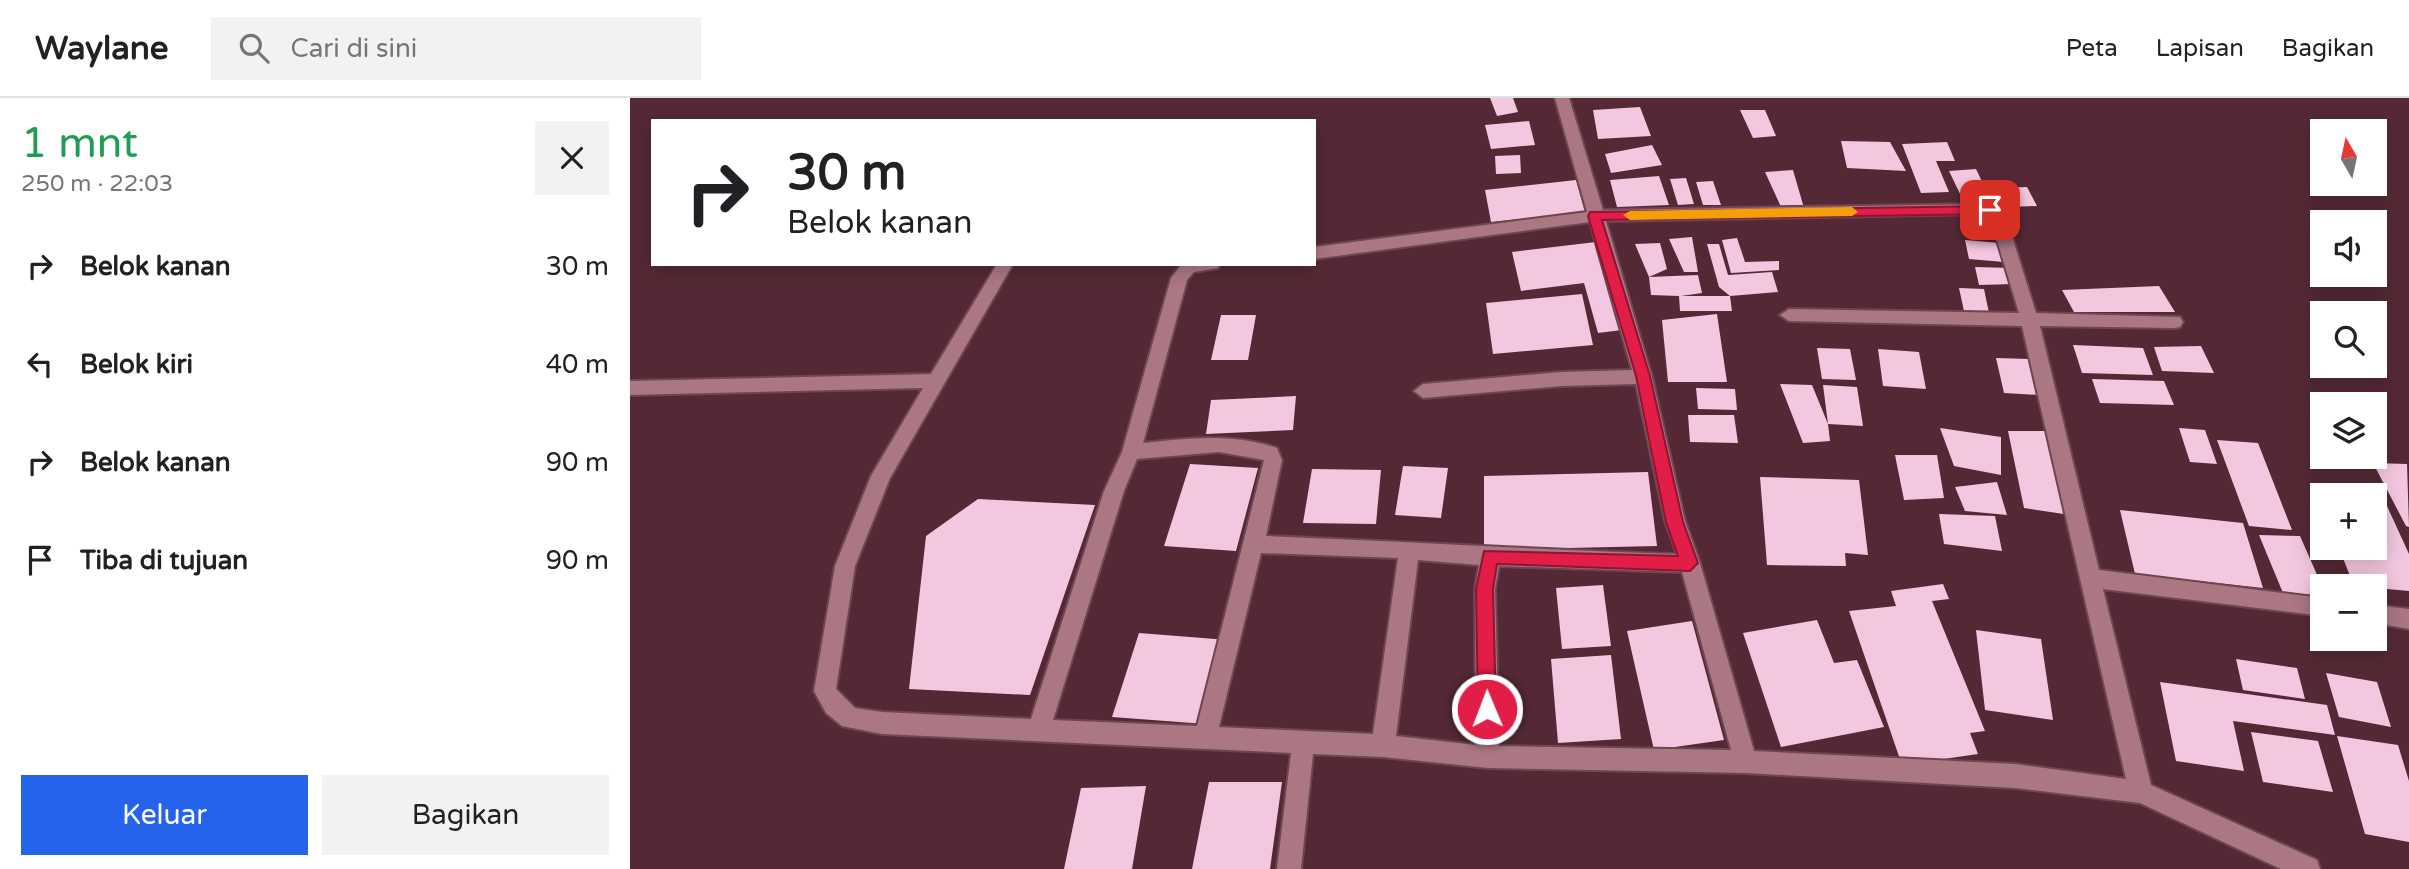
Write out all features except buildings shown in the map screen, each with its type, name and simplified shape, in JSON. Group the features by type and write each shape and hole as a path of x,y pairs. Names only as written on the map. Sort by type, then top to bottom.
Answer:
{"street":[{"path":"1562,98 1643,376 1675,522 1690,563 1746,762"},
{"path":"1316,253 1595,216 1990,210 2000,218 2030,321 2141,792"},
{"path":"1004,266 881,476 845,566 825,691 834,705 850,718 882,723 1383,746 1488,757 1746,762 2015,776 2141,792 2308,869"},
{"path":"1039,729 1114,491 1131,452 1179,278 1189,267 1197,266"},
{"path":"1788,315 2174,322"},
{"path":"1423,391 1562,379 1643,376"},
{"path":"630,388 936,381"},
{"path":"1131,452 1185,446 1250,446 1270,453 1273,460 1205,737"},
{"path":"1252,544 1409,550 1490,557 1690,563"},
{"path":"1383,746 1409,550"},
{"path":"1488,757 1485,589 1490,557"},
{"path":"2091,578 2310,605"},
{"path":"2387,616 2409,619"},
{"path":"1289,869 1303,743"}],"slow traffic":[{"path":"1630,215 1852,212"}],"route":[{"path":"1487,709 1485,589 1490,557 1690,563 1675,522 1643,376 1595,216 1990,210"}]}
